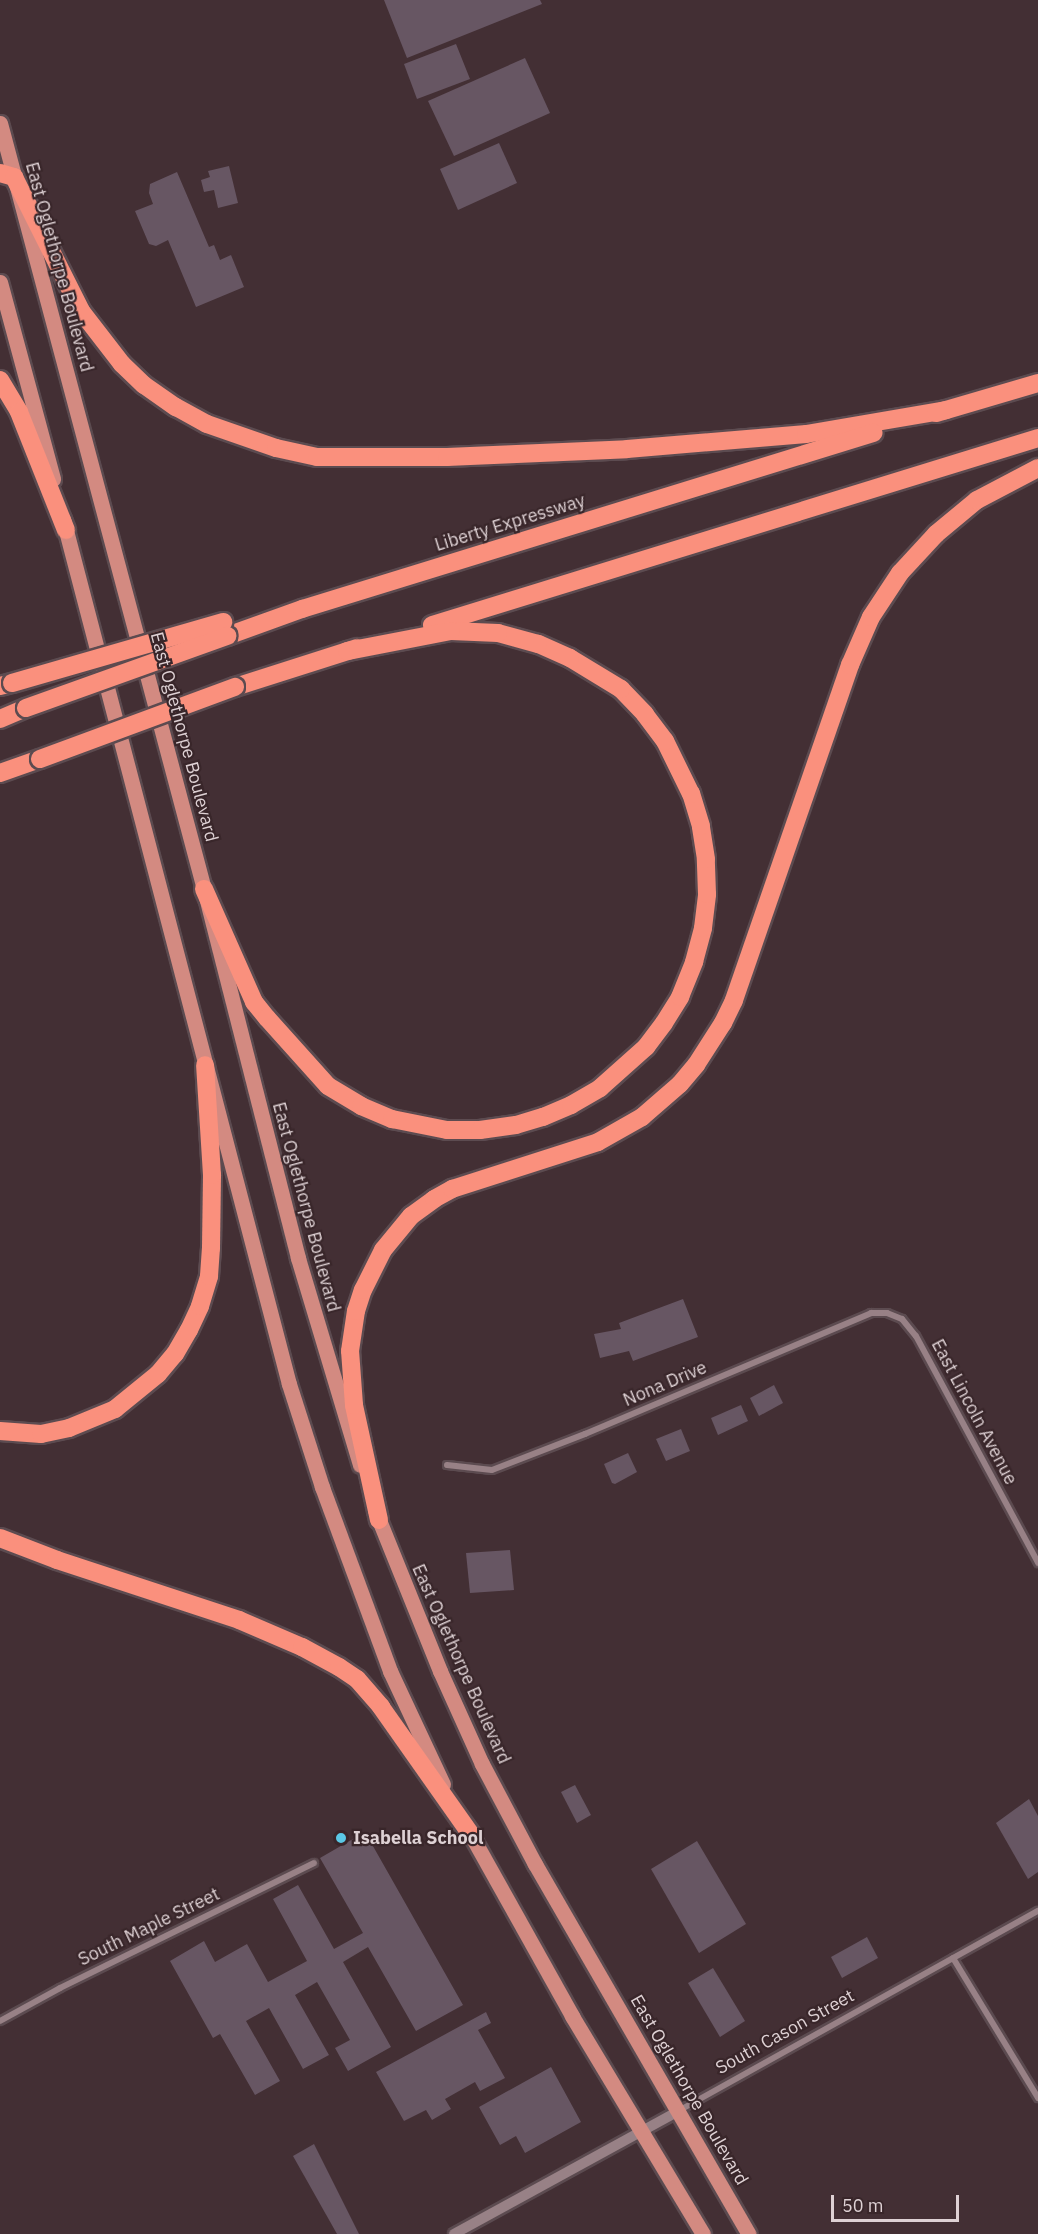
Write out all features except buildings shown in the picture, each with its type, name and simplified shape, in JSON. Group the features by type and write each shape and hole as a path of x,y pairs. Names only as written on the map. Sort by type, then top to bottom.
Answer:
{"highway":[{"path":"7,175 81,311 122,364 144,385 176,407 207,424 276,448 317,457 447,457 627,449 806,434 946,410"},
{"path":"0,380 19,412 66,530"},
{"name":"Liberty Expressway","path":"225,629 302,609 1038,383"},
{"path":"1,773 235,687 1038,438"},
{"path":"379,1520 354,1405 350,1360 356,1311 363,1290 383,1250 411,1216 434,1199 452,1189 598,1142 642,1117 674,1090 696,1065 723,1023 734,1000 850,665 876,610 917,553 949,522 1000,486 1038,468"},
{"path":"6,684 225,629"},
{"path":"0,719 225,629"},
{"path":"204,889 254,1002 267,1018 328,1086 361,1106 392,1119 447,1130 480,1131 516,1125 543,1117 571,1105 600,1088 646,1047 664,1023 680,996 694,962 704,917 706,859 691,794 666,741 645,714 621,689 570,658 538,644 498,633 451,631 347,651"},
{"path":"0,1431 41,1434 69,1428 115,1409 158,1374 189,1330 200,1306 209,1276 211,1248 212,1175 205,1065"},
{"path":"0,1538 57,1560 239,1620 302,1647 339,1667 357,1679 381,1707 472,1836"}],"main road":[{"name":"East Oglethorpe Boulevard","path":"0,123 7,175 204,889 298,1258 350,1436 379,1520 435,1660 482,1764 535,1864 749,2234"},
{"path":"0,282 262,1287 322,1487 390,1671 437,1772 640,2132 703,2234"}],"street":[{"name":"Nona Drive","path":"447,1465 492,1470 585,1434 871,1313 891,1314"},
{"name":"East Lincoln Avenue","path":"891,1314 902,1319 916,1336 1038,1563"},
{"name":"South Maple Street","path":"0,2021 60,1988 314,1863"},
{"name":"South Cason Street","path":"454,2234 1038,1911"},
{"path":"953,1958 1038,2098"}],"place":[{"name":"Isabella School","path":"341,1838"}]}
